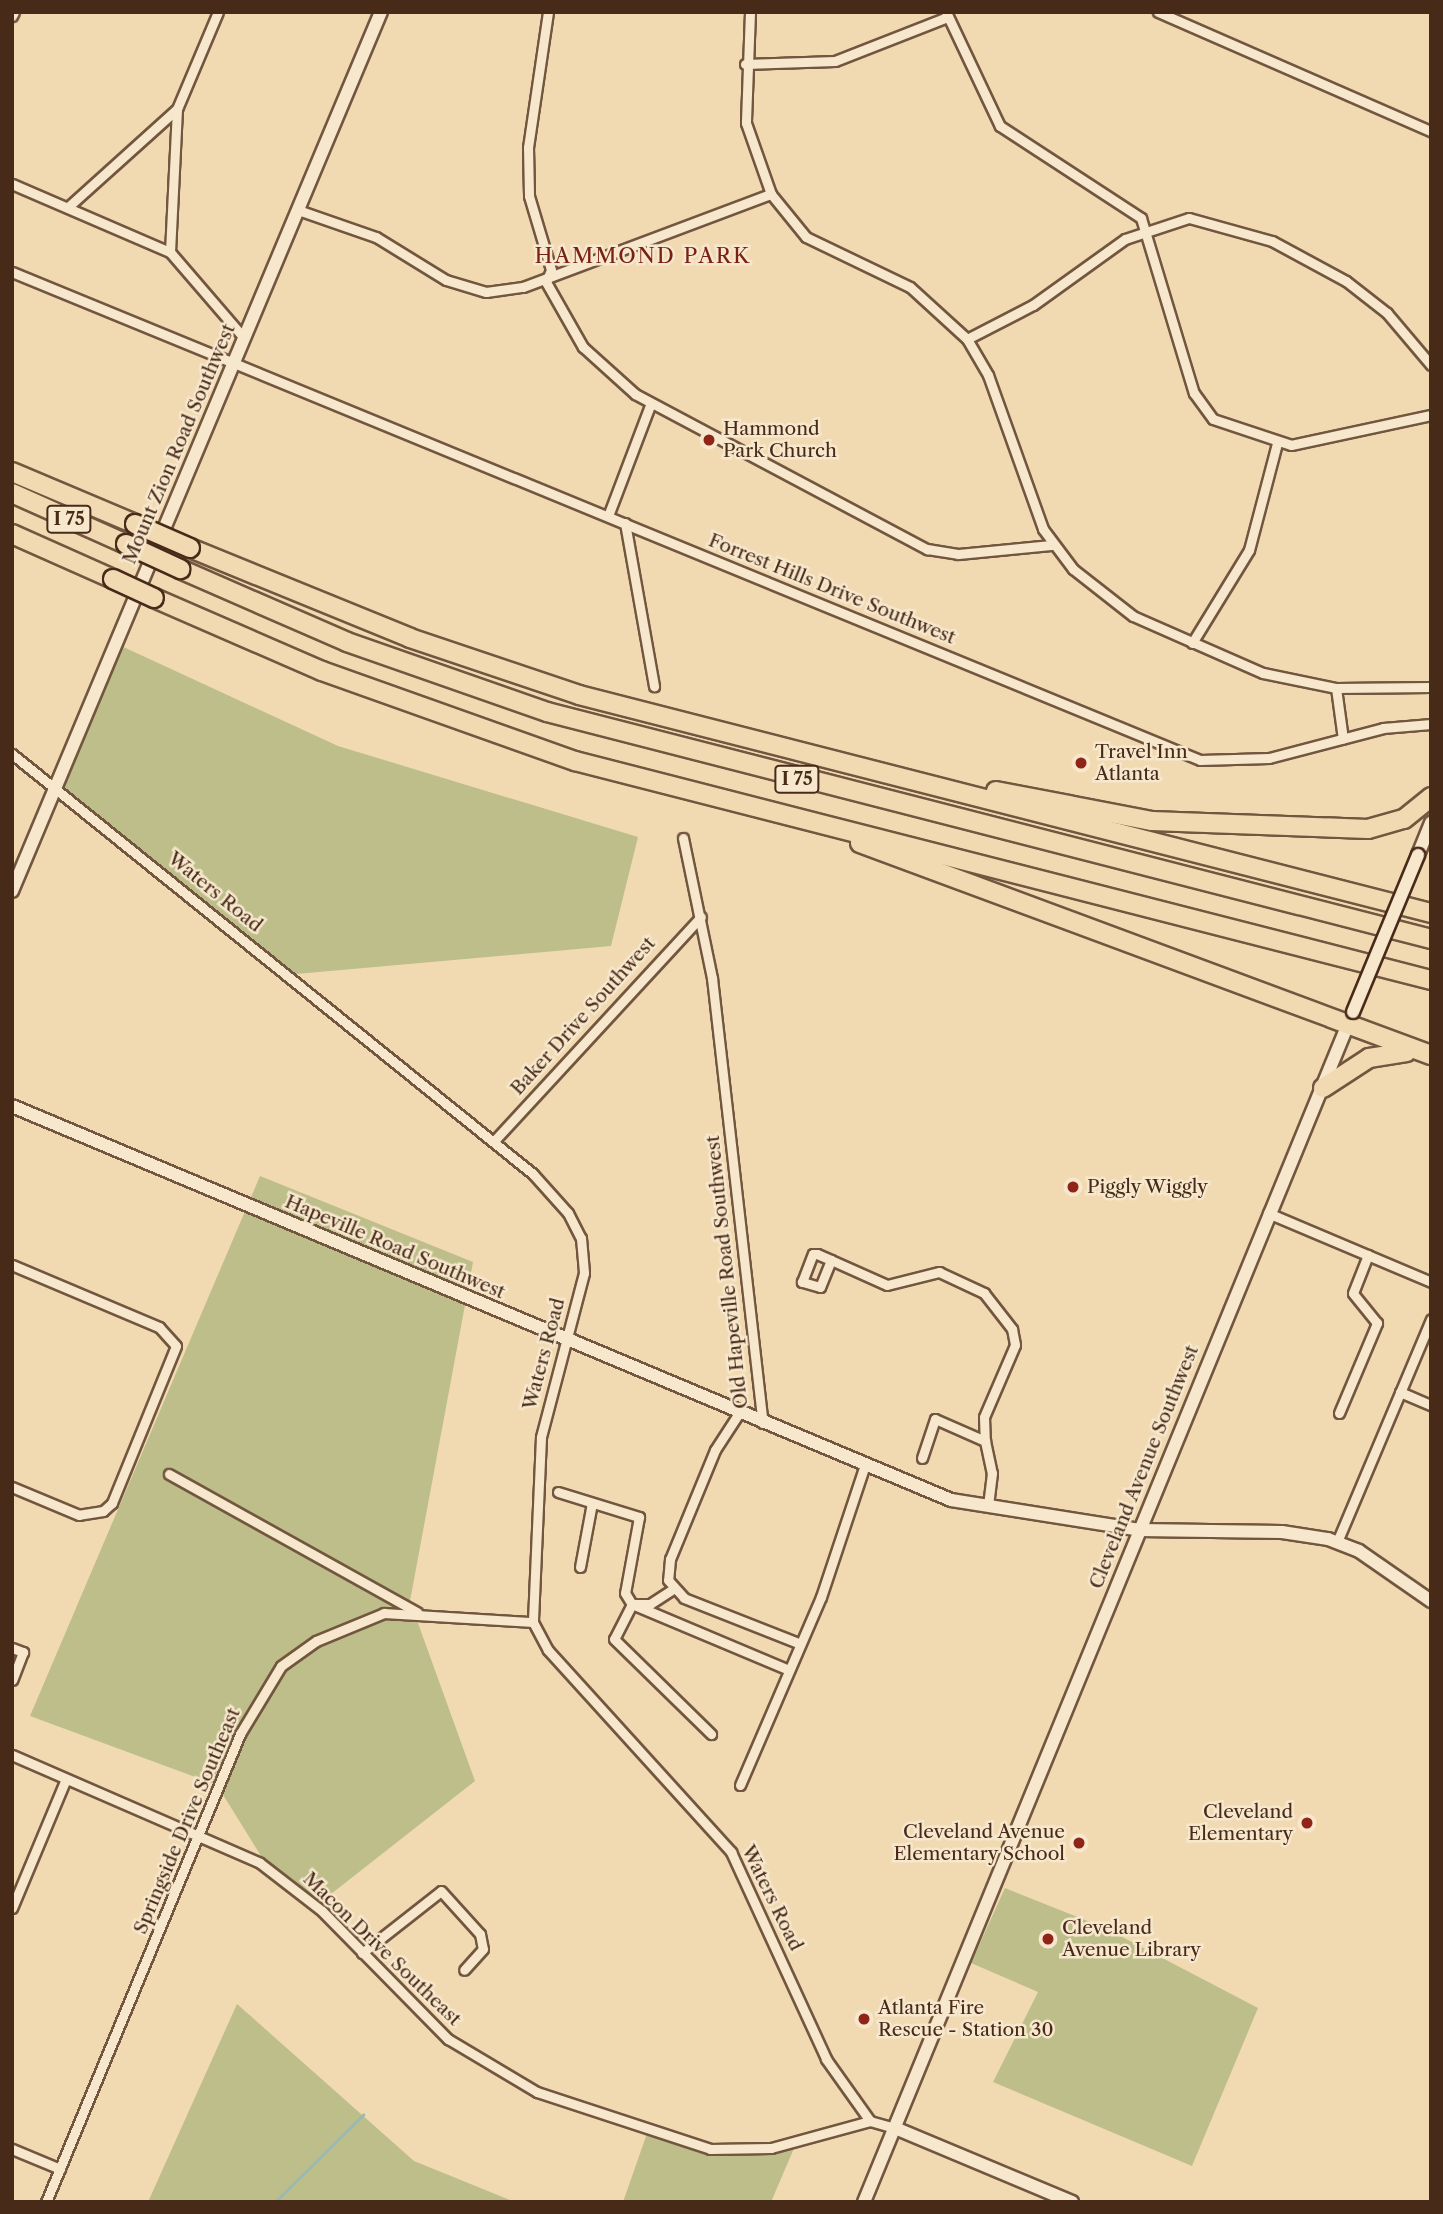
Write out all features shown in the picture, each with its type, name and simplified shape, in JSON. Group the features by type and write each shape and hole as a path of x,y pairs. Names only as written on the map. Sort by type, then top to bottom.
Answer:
{"highway":[{"path":"12,472 190,548 494,668 769,746 1431,913"},
{"name":"I 75","path":"12,493 347,642 558,716 1431,939"},
{"name":"I 75","path":"12,534 154,598 447,719 575,761 1431,980"},
{"path":"769,746 851,757 1152,821 1368,829 1404,819 1431,797"},
{"path":"837,830 919,869 1350,1020 1424,1053"},
{"path":"1323,1088 1369,1058 1424,1053"}],"street":[{"path":"170,252 177,108 218,12"},
{"name":"Mount Zion Road Southwest","path":"12,891 381,12"},
{"path":"548,12 527,172 554,301 583,347 651,403 927,549 958,554 1052,545"},
{"path":"750,12 745,64 746,123 771,194 806,237 910,288 967,340 988,376 1025,490 1052,545 1107,600 1192,643 1264,673 1336,688 1431,687"},
{"path":"1158,12 1431,131"},
{"path":"745,64 835,61 947,15 1000,126 1133,209 1146,228 1199,405 1232,430 1277,443 1304,443 1431,415"},
{"path":"68,207 177,108"},
{"path":"12,184 170,252 244,338"},
{"path":"298,210 376,237 468,289 507,291 771,194"},
{"path":"967,340 1033,304 1146,228 1189,218 1272,241 1346,282 1387,313 1431,365"},
{"name":"Forrest Hills Drive Southwest","path":"12,272 1200,760 1269,758 1343,739 1431,724"},
{"path":"608,516 651,403"},
{"path":"1192,643 1249,550 1277,443"},
{"path":"625,523 654,686"},
{"path":"1336,688 1343,739"},
{"name":"Waters Road","path":"12,754 57,786 494,1142 550,1190 581,1238 584,1273 541,1437 533,1622 548,1650 731,1852 826,2059 870,2120"},
{"name":"Cleveland Avenue Southwest","path":"864,2202 1268,1213 1323,1088 1431,822"},
{"name":"Old Hapeville Road Southwest","path":"683,838 701,917 763,1423 951,1500 1140,1530 1282,1532 1337,1542 1431,1601"},
{"name":"Baker Drive Southwest","path":"494,1142 701,917"},
{"name":"Hapeville Road Southwest","path":"12,1105 763,1423"},
{"path":"1268,1213 1430,1282"},
{"path":"1339,1413 1377,1323 1353,1293 1368,1255"},
{"path":"831,1260 887,1285 939,1272 984,1293 1012,1329 1015,1345 984,1417 985,1441 992,1473 988,1506"},
{"path":"12,1265 159,1327 176,1346 118,1491 103,1511 79,1516 12,1487"},
{"path":"1337,1542 1431,1319"},
{"path":"1400,1392 1431,1405"},
{"path":"673,1589 670,1559 715,1450 728,1437 739,1413"},
{"path":"922,1458 935,1419 985,1441"},
{"path":"740,1784 860,1496 860,1478 865,1465"},
{"path":"169,1474 417,1612"},
{"path":"558,1492 639,1517 625,1593 632,1604 787,1669"},
{"path":"580,1567 592,1503"},
{"path":"632,1604 650,1604 673,1589"},
{"path":"673,1589 798,1643"},
{"path":"632,1604 614,1639 711,1734"},
{"name":"Springside Drive Southeast","path":"46,2202 240,1734 281,1666 354,1621 417,1612 533,1622"},
{"path":"12,1648 23,1652 12,1680"},
{"name":"Macon Drive Southeast","path":"12,1755 199,1836 298,1888 415,2011 483,2063 628,2127 741,2151 870,2120"},
{"path":"12,1908 66,1779"},
{"path":"362,1953 441,1891 480,1934 483,1949 464,1970"},
{"path":"870,2120 1072,2202"},
{"path":"12,2149 60,2169"}],"green space":[{"path":"117,644 338,746 638,837 611,946 285,975 56,781"},
{"path":"260,1176 473,1262 410,1601 475,1781 317,1905 269,1869 217,1785 30,1716"},
{"path":"1005,1888 1105,1928 1258,2008 1192,2166 993,2082 1038,1992 971,1963"},
{"path":"237,2004 414,2161 515,2202 148,2202"},
{"path":"650,2125 721,2147 798,2139 771,2202 623,2202"}],"waterway":[{"path":"275,2202 363,2115"}],"place":[{"name":"Hammond Park Church","path":"709,440"},
{"name":"Travel Inn Atlanta","path":"1081,763"},
{"name":"Piggly Wiggly","path":"1073,1187"},
{"name":"Cleveland Elementary","path":"1307,1823"},
{"name":"Cleveland Avenue Elementary School","path":"1079,1843"},
{"name":"Cleveland Avenue Library","path":"1048,1939"},
{"name":"Atlanta Fire Rescue - Station 30","path":"864,2019"}],"district":[{"name":"HAMMOND PARK","path":"643,256"}]}
